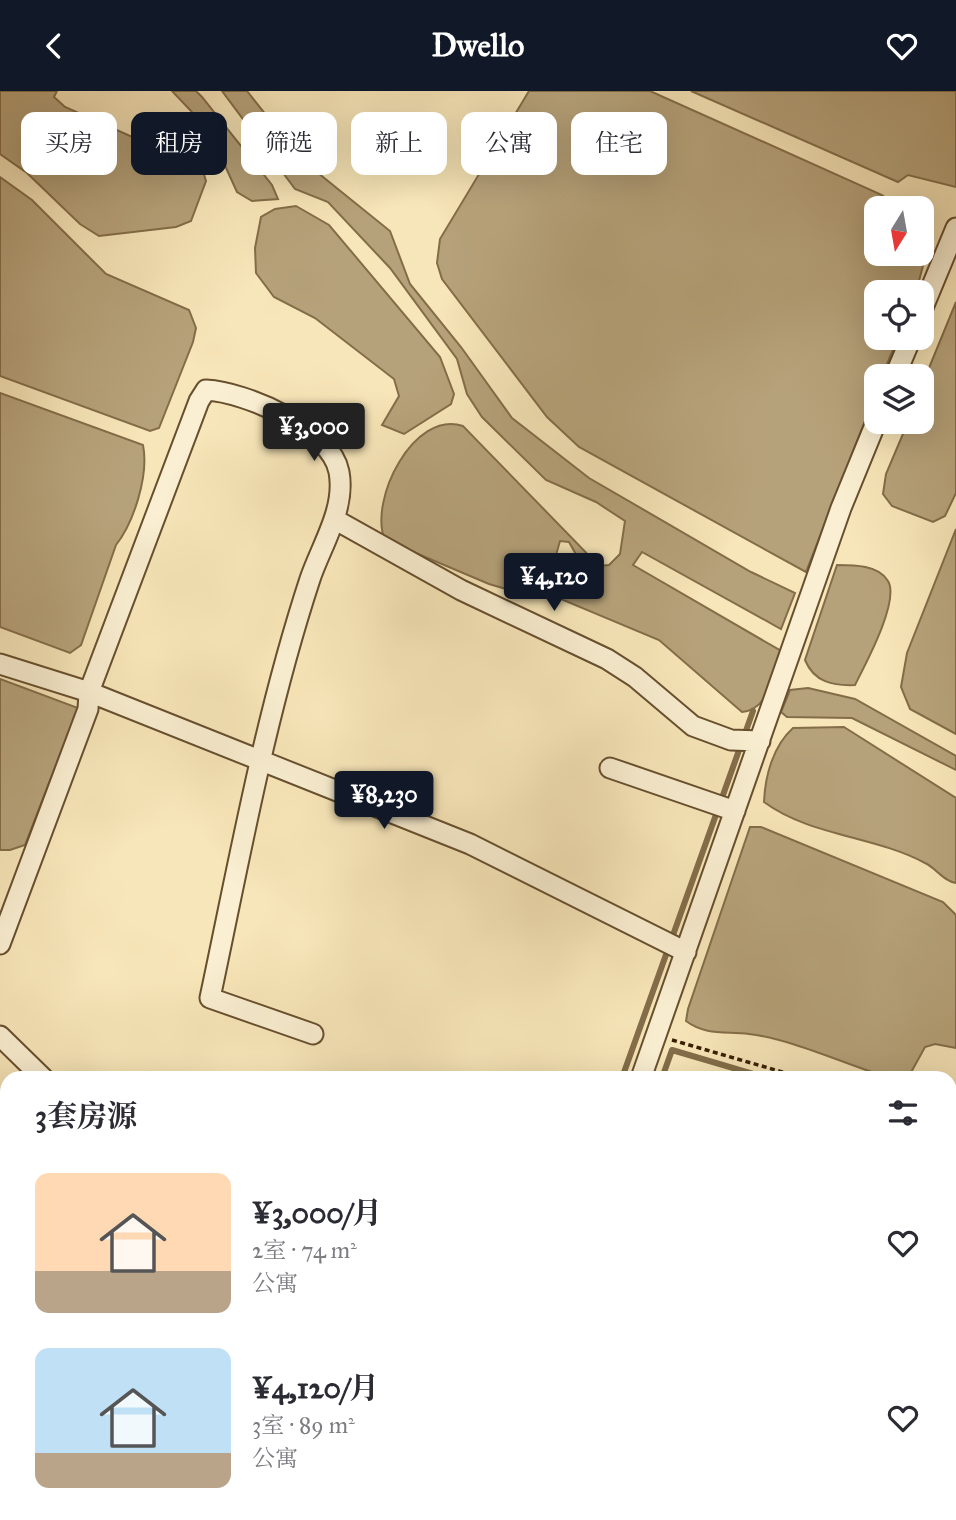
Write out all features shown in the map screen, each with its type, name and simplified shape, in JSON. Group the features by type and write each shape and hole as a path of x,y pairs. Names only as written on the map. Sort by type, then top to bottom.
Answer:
{"street":[{"path":"934,281 956,228"},
{"path":"0,944 89,709 89,692 199,401 206,390 227,391 305,427 331,451 340,485 334,519 302,603 258,760 210,998 313,1034"},
{"path":"644,1071 841,508 871,434"},
{"path":"334,519 461,590 607,659 635,677 693,726 731,740 760,741"},
{"path":"0,664 89,692 470,844 686,952"},
{"path":"610,768 735,811"},
{"path":"0,1036 36,1071"}],"path":[{"path":"657,1035 779,1071"}],"shaded area":[{"path":"0,91 57,91 54,97 65,107 76,112 21,112 21,169 0,154"},
{"path":"172,91 196,91 214,112 192,112"},
{"path":"222,91 247,91 264,112 241,112 241,117"},
{"path":"529,91 650,91 883,196 864,196 864,266 923,266 919,280 864,280 864,350 893,350 887,364 864,364 864,423 806,572 579,447 547,417 442,279 437,263 440,239 478,175 557,175 557,112 516,112"},
{"path":"691,91 956,91 956,187 908,175 898,182"},
{"path":"227,128 241,146 241,175 264,175 278,199 252,201 237,192 227,170"},
{"path":"117,130 131,136 131,175 204,175 206,181 191,221 176,227 99,236 80,224 29,175 117,175"},
{"path":"285,175 321,175 390,231 410,284 461,347 512,418 589,478 751,572 795,593 781,629 642,552 633,565 783,652 769,689 759,705 742,712 659,640 563,600 568,570 578,558 569,542 560,541 546,590 530,596 489,584 385,540 381,523 383,503 399,462 412,444 428,431 445,424 463,426 599,566 609,565 620,554 625,521 596,502 546,480 482,417 467,394 457,359 390,268 328,202 295,189"},
{"path":"0,177 32,200 106,274 189,310 196,328 193,342 159,428 150,431 0,376"},
{"path":"296,206 329,225 440,357 454,394 451,404 404,434 382,425 399,396 394,379 315,318 274,297 256,273 255,248 261,217 275,209"},
{"path":"956,302 956,493 945,516 933,522 892,506 883,494 886,474 903,434 934,434 934,364 931,364"},
{"path":"0,393 143,445 144,470 139,498 129,524 116,545 81,645 70,653 0,627"},
{"path":"956,529 956,734 910,709 901,687 907,653"},
{"path":"837,565 866,567 879,572 888,581 890,590 880,633 855,685 839,685 819,678 805,660"},
{"path":"0,679 78,708 25,845 10,850 0,850"},
{"path":"808,688 855,699 956,756 956,770 852,718 787,717 781,712 790,690"},
{"path":"844,727 956,798 956,883 906,854 802,822 764,802 771,762 780,743 793,728"},
{"path":"750,827 761,827 943,902 956,915 956,1048 935,1044 925,1047 912,1071 870,1071 782,1041 701,1029 686,1021"}],"waterway":[{"path":"624,1071 753,711"},
{"path":"664,1071 672,1050 743,1071"}]}
